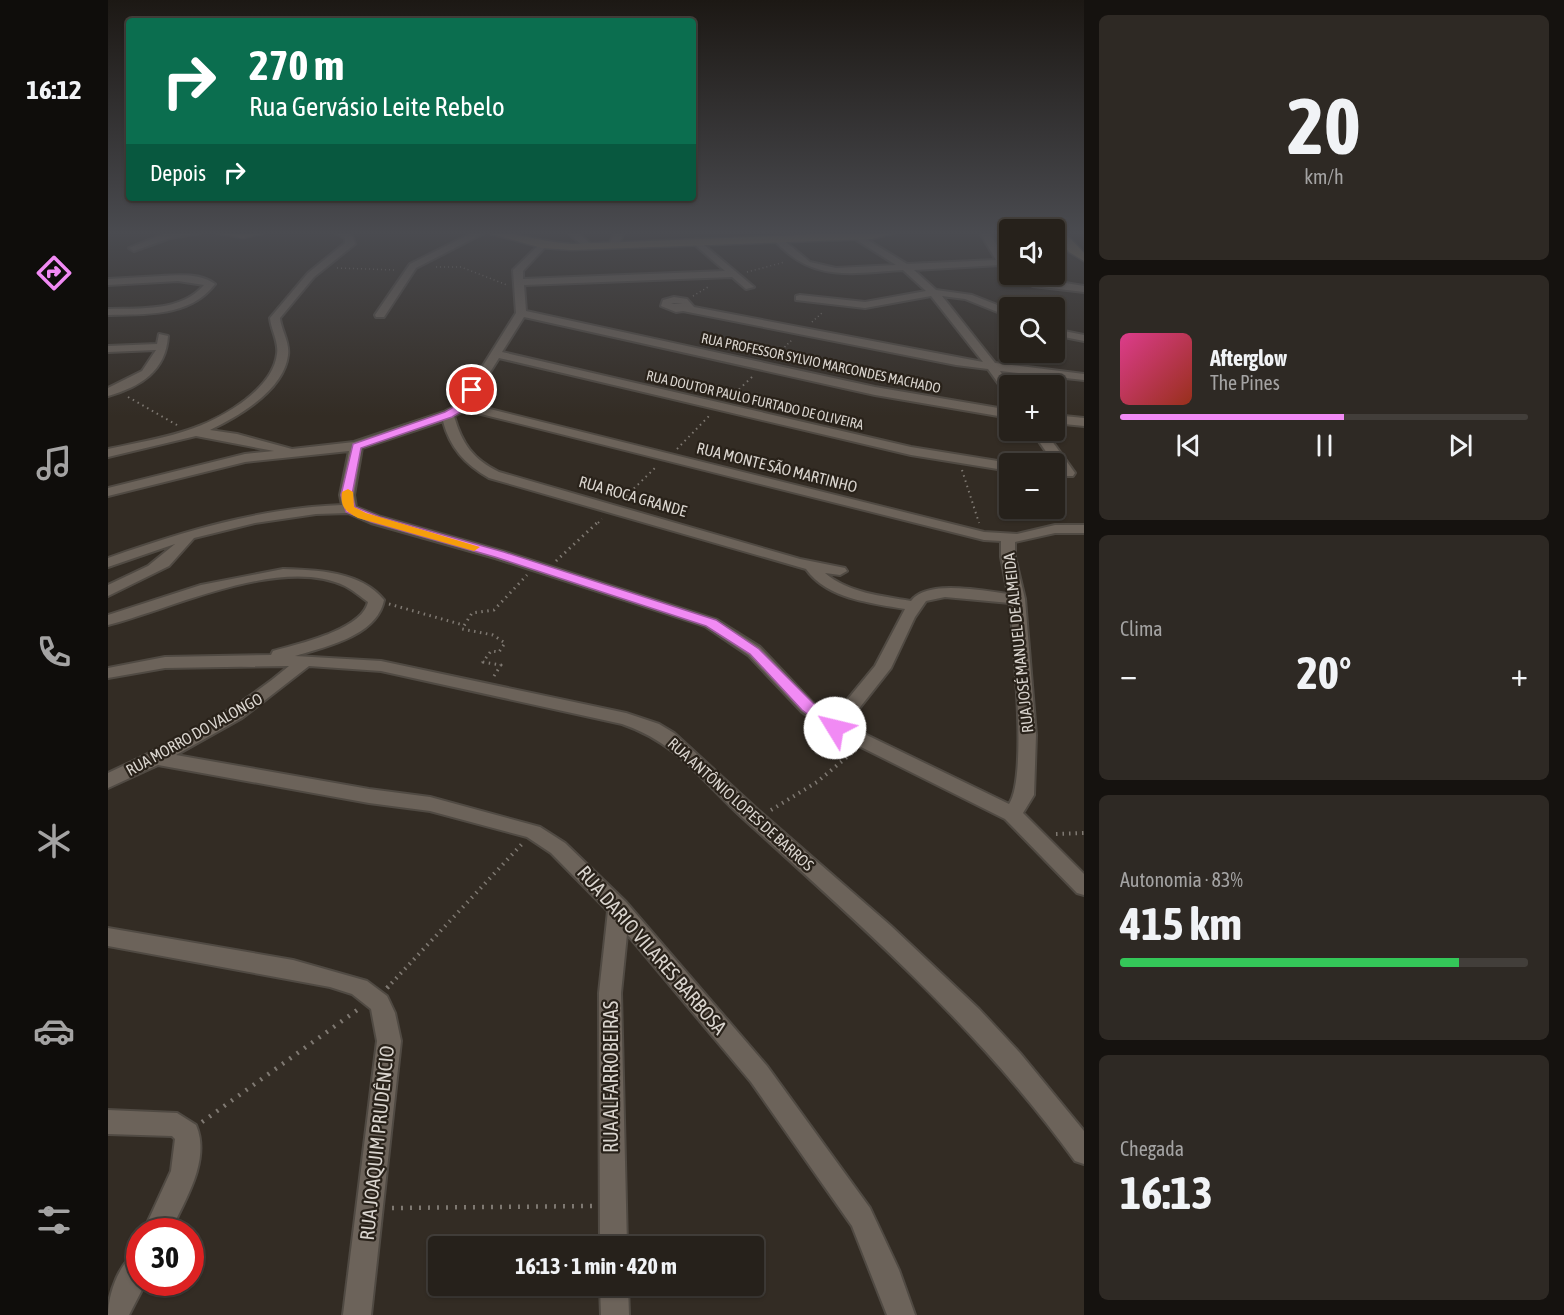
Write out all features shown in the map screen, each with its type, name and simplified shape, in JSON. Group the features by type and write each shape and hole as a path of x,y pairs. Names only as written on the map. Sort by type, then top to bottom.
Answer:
{"street":[{"path":"108,312 173,309 200,292"},
{"path":"108,453 208,428 254,397 281,363 283,350 275,318 298,292"},
{"path":"380,315 395,292"},
{"path":"108,492 214,464 356,446 448,415 463,406 521,313 519,292"},
{"path":"932,293 953,315 999,377"},
{"path":"800,298 834,303 878,305 932,293 970,298 999,310"},
{"path":"684,305 801,332 992,367 1084,377"},
{"name":"RUA PROFESSOR SYLVIO MARCONDES MACHADO","path":"521,313 920,400 999,412"},
{"path":"1065,334 1084,338"},
{"path":"108,349 162,341 156,363 146,375 112,391"},
{"name":"RUA DOUTOR PAULO FURTADO DE OLIVEIRA","path":"496,354 960,461 999,465"},
{"name":"RUA MONTE SÃO MARTINHO","path":"463,406 984,536 1008,538 1055,529 1084,529"},
{"name":"RUA ROCA GRANDE","path":"448,415 451,428 466,458 494,475 812,567 840,571"},
{"path":"1065,420 1084,422"},
{"path":"196,432 237,438 296,453"},
{"path":"350,509 347,495 356,446"},
{"path":"1065,473 1084,475"},
{"path":"108,563 233,521 277,513 350,509 376,520 535,567 711,623 754,651 807,707 835,728 1012,814 1084,887"},
{"path":"108,591 157,568 174,556 189,535"},
{"name":"RUA JOSÉ MANUEL DE ALMEIDA","path":"1008,538 1008,557 1017,599 1028,735 1025,795 1012,814"},
{"path":"812,567 819,576 859,595 890,604 914,606"},
{"path":"108,620 204,588 275,573 315,574 333,578 351,584 376,600 374,611 347,631 267,659"},
{"path":"835,728 883,668 914,606 921,598 945,592 1017,599"},
{"name":"RUA ANTÔNIO LOPES DE BARROS","path":"108,673 125,667 184,660 267,659 381,666 626,719 667,736 698,762 752,817 870,919 962,1010 1020,1071 1084,1152"},
{"name":"RUA MORRO DO VALONGO","path":"108,781 156,758 249,706 305,661"},
{"name":"RUA DARIO VILARES BARBOSA","path":"156,758 369,796 430,804 533,832 580,866 620,908 759,1074 817,1153 861,1217 889,1280 901,1315"},
{"name":"RUA ALFARROBEIRAS","path":"613,1236 610,993 620,908"},
{"name":"RUA JOAQUIM PRUDÊNCIO","path":"108,937 336,979 375,997 385,1014 389,1041 357,1315"},
{"path":"108,1122 177,1125 187,1133 190,1148 185,1168 162,1218"},
{"path":"114,1315 126,1292"},
{"path":"614,1296 615,1315"}],"path":[{"path":"684,305 702,292"},
{"path":"668,457 719,407 834,303"},
{"path":"112,391 190,433 196,432"},
{"path":"960,461 984,536"},
{"path":"485,690 501,665 483,662 491,651 499,652 505,643 493,635 463,631 464,626 472,613 488,611 498,606 535,567"},
{"path":"376,600 464,626"},
{"path":"752,817 762,815 817,782 863,742"},
{"path":"371,1208 612,1207"}],"slow traffic":[{"path":"348,492 346,503 350,509 362,515 474,547"}],"route":[{"path":"472,390 463,406 448,415 356,446 346,503 350,509 376,520 500,555 675,609 711,623 754,651 807,707 835,728"}]}
